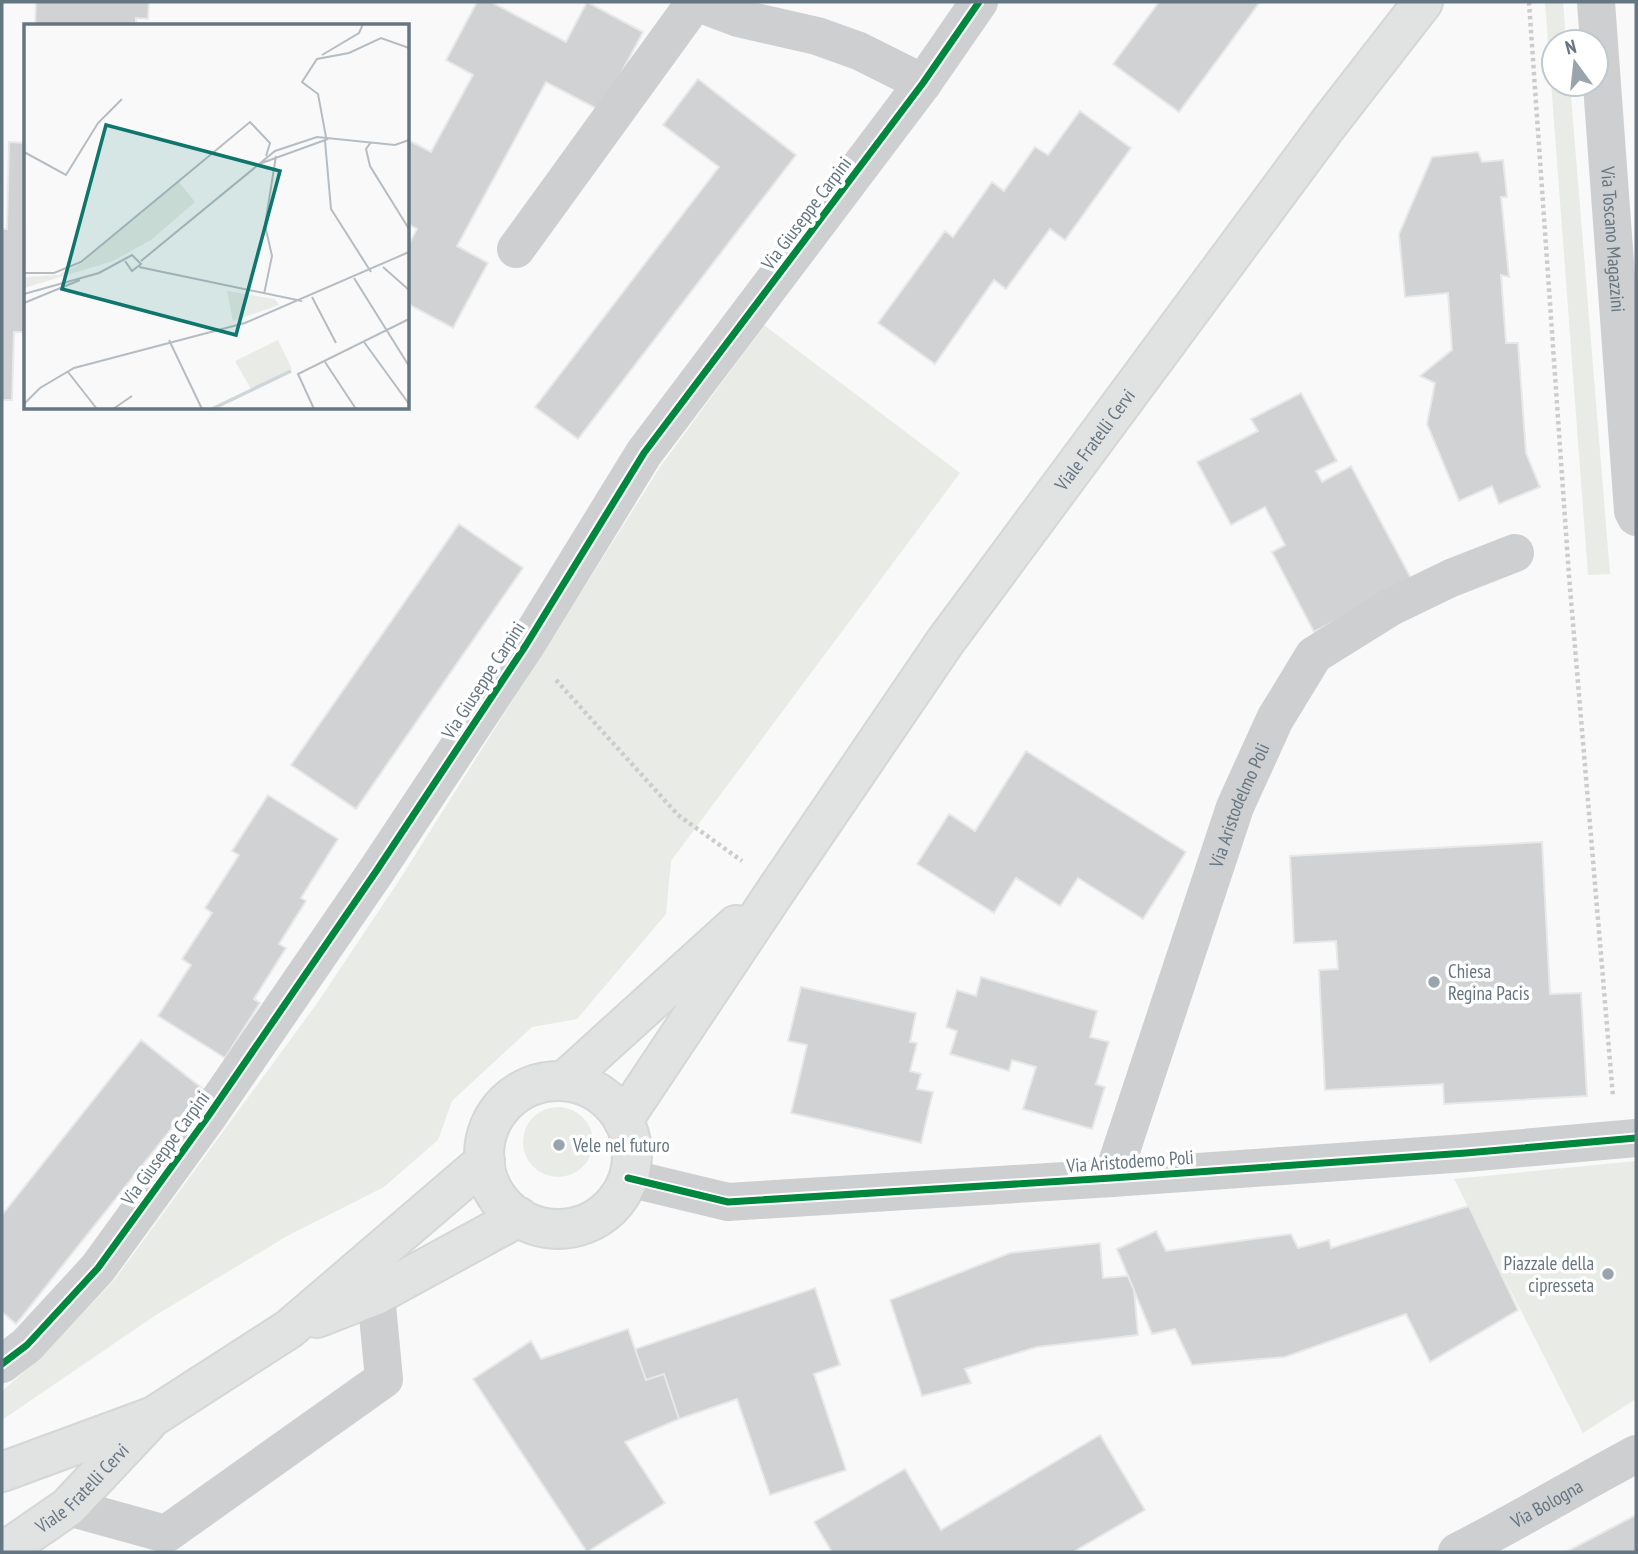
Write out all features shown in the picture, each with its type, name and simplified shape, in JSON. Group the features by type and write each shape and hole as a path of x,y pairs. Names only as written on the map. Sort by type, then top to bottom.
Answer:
{"main road":[{"name":"Viale Fratelli Cervi","path":"779,886 946,642 1329,123 1423,2"},
{"path":"564,1081 779,886"},
{"path":"623,1120 779,886"},
{"path":"564,1081 582,1085 613,1105 623,1120 629,1133 632,1163 621,1194 611,1207 598,1217 567,1228 534,1224 519,1217 499,1199 491,1187 485,1161 485,1143 491,1125 500,1110 528,1087 564,1081"},
{"path":"289,1329 485,1161"},
{"path":"289,1329 376,1295 519,1217"},
{"name":"Viale Fratelli Cervi","path":"2,1472 154,1416 289,1329"},
{"name":"Viale Fratelli Cervi","path":"3,1552 68,1507 154,1416"}],"street":[{"path":"516,249 695,2 738,18 817,36 859,51 923,83"},
{"name":"Via Giuseppe Carpini","path":"2,1364 27,1345 98,1268 209,1115 295,992 526,645 644,453 923,83 979,2"},
{"name":"Via Toscano Magazzini","path":"1596,2 1633,511 1636,517"},
{"name":"Via Aristodelmo Poli","path":"1111,1178 1235,807 1275,719 1314,655 1391,607 1451,578 1515,553"},
{"name":"Via Aristodemo Poli","path":"628,1178 728,1202 1111,1178 1626,1139"},
{"path":"68,1507 166,1534 384,1379 376,1295"},
{"name":"Via Bologna","path":"1457,1552 1521,1538 1589,1479 1636,1454"}],"path":[{"path":"1529,2 1569,576 1626,1139"},
{"path":"526,645 678,815 779,886"}],"shaded area":[{"path":"1545,2 1563,2 1565,28 1547,28"},
{"path":"1552,98 1571,98 1610,574 1588,575"},
{"path":"764,325 960,473 671,861 666,914 577,1019 532,1027 452,1101 438,1140 384,1187 287,1236 156,1315 2,1420 2,1391 41,1357 115,1279 318,1002 398,882 660,467"},
{"path":"558,1107 583,1117 593,1142 583,1167 558,1177 533,1167 523,1142 533,1117"},
{"path":"1636,1161 1636,1399 1583,1433 1454,1179"}],"building":[{"path":"36,2 149,2 148,19 136,18 136,24 35,24"},
{"path":"477,2 491,2 566,42 587,2 643,32 601,111 546,82 457,246 488,263 453,328 410,305 410,242 417,229 410,225 410,141 431,152 473,75 446,60"},
{"path":"1159,2 1260,2 1179,112 1113,64"},
{"path":"698,79 796,155 578,439 535,407 719,167 663,125"},
{"path":"1080,111 1131,148 1065,240 1050,229 1006,289 994,280 935,364 878,323 945,231 953,237 992,182 1004,191 1035,147 1048,155"},
{"path":"9,142 24,143 24,332 14,332 12,400 2,400 2,229 7,229"},
{"path":"1478,152 1482,162 1503,160 1507,197 1501,197 1509,277 1501,275 1506,343 1518,343 1526,453 1540,487 1499,504 1492,486 1459,501 1427,424 1435,383 1420,376 1452,350 1448,293 1405,297 1399,234 1432,157"},
{"path":"1301,393 1337,461 1316,471 1322,482 1351,466 1412,580 1314,632 1272,552 1285,545 1265,507 1231,525 1197,462 1258,431 1251,419"},
{"path":"459,524 523,568 356,809 291,765"},
{"path":"1026,751 1186,852 1143,919 1078,878 1060,906 1016,878 994,913 917,864 949,814 975,831"},
{"path":"268,795 338,839 301,898 306,901 279,944 286,948 254,999 260,1003 225,1058 158,1016 191,965 182,959 212,913 205,908 239,855 232,851"},
{"name":"Chiesa Regina Pacis","path":"1542,842 1550,994 1581,993 1587,1096 1444,1104 1443,1084 1325,1090 1319,970 1338,969 1336,941 1294,943 1290,856"},
{"path":"981,977 1097,1011 1090,1037 1109,1042 1096,1084 1105,1087 1092,1129 1023,1109 1036,1067 1012,1060 1009,1071 950,1054 957,1031 946,1027 957,990 976,996"},
{"path":"801,987 916,1013 910,1042 917,1043 910,1071 921,1074 917,1089 933,1092 921,1143 791,1113 807,1045 788,1041"},
{"path":"141,1040 203,1089 16,1324 2,1312 2,1215"},
{"path":"1469,1206 1518,1310 1430,1362 1406,1314 1285,1357 1192,1365 1175,1329 1152,1334 1117,1249 1156,1231 1166,1251 1291,1234 1298,1248 1329,1240 1331,1248"},
{"path":"1100,1243 1103,1278 1128,1276 1134,1290 1138,1335 1037,1347 965,1369 971,1383 922,1396 890,1300 1010,1253"},
{"path":"815,1288 840,1365 814,1374 846,1470 770,1495 737,1399 679,1419 664,1374 646,1380 635,1349"},
{"path":"628,1329 646,1380 664,1374 679,1419 625,1442 665,1503 587,1552 473,1379 531,1341 541,1359"},
{"path":"1100,1435 1145,1510 1073,1552 832,1552 814,1522 905,1469 941,1530"},
{"path":"1636,1515 1636,1552 1566,1552"}],"cycle path":[{"path":"2,1364 27,1345 98,1268 209,1115 377,870 526,645 644,453 923,83 979,2"},
{"path":"628,1178 728,1202 1112,1178 1636,1138"}],"place":[{"name":"Chiesa Regina Pacis","path":"1434,982"},
{"name":"Vele nel futuro","path":"559,1145"},
{"name":"Piazzale della cipresseta","path":"1608,1274"}]}
